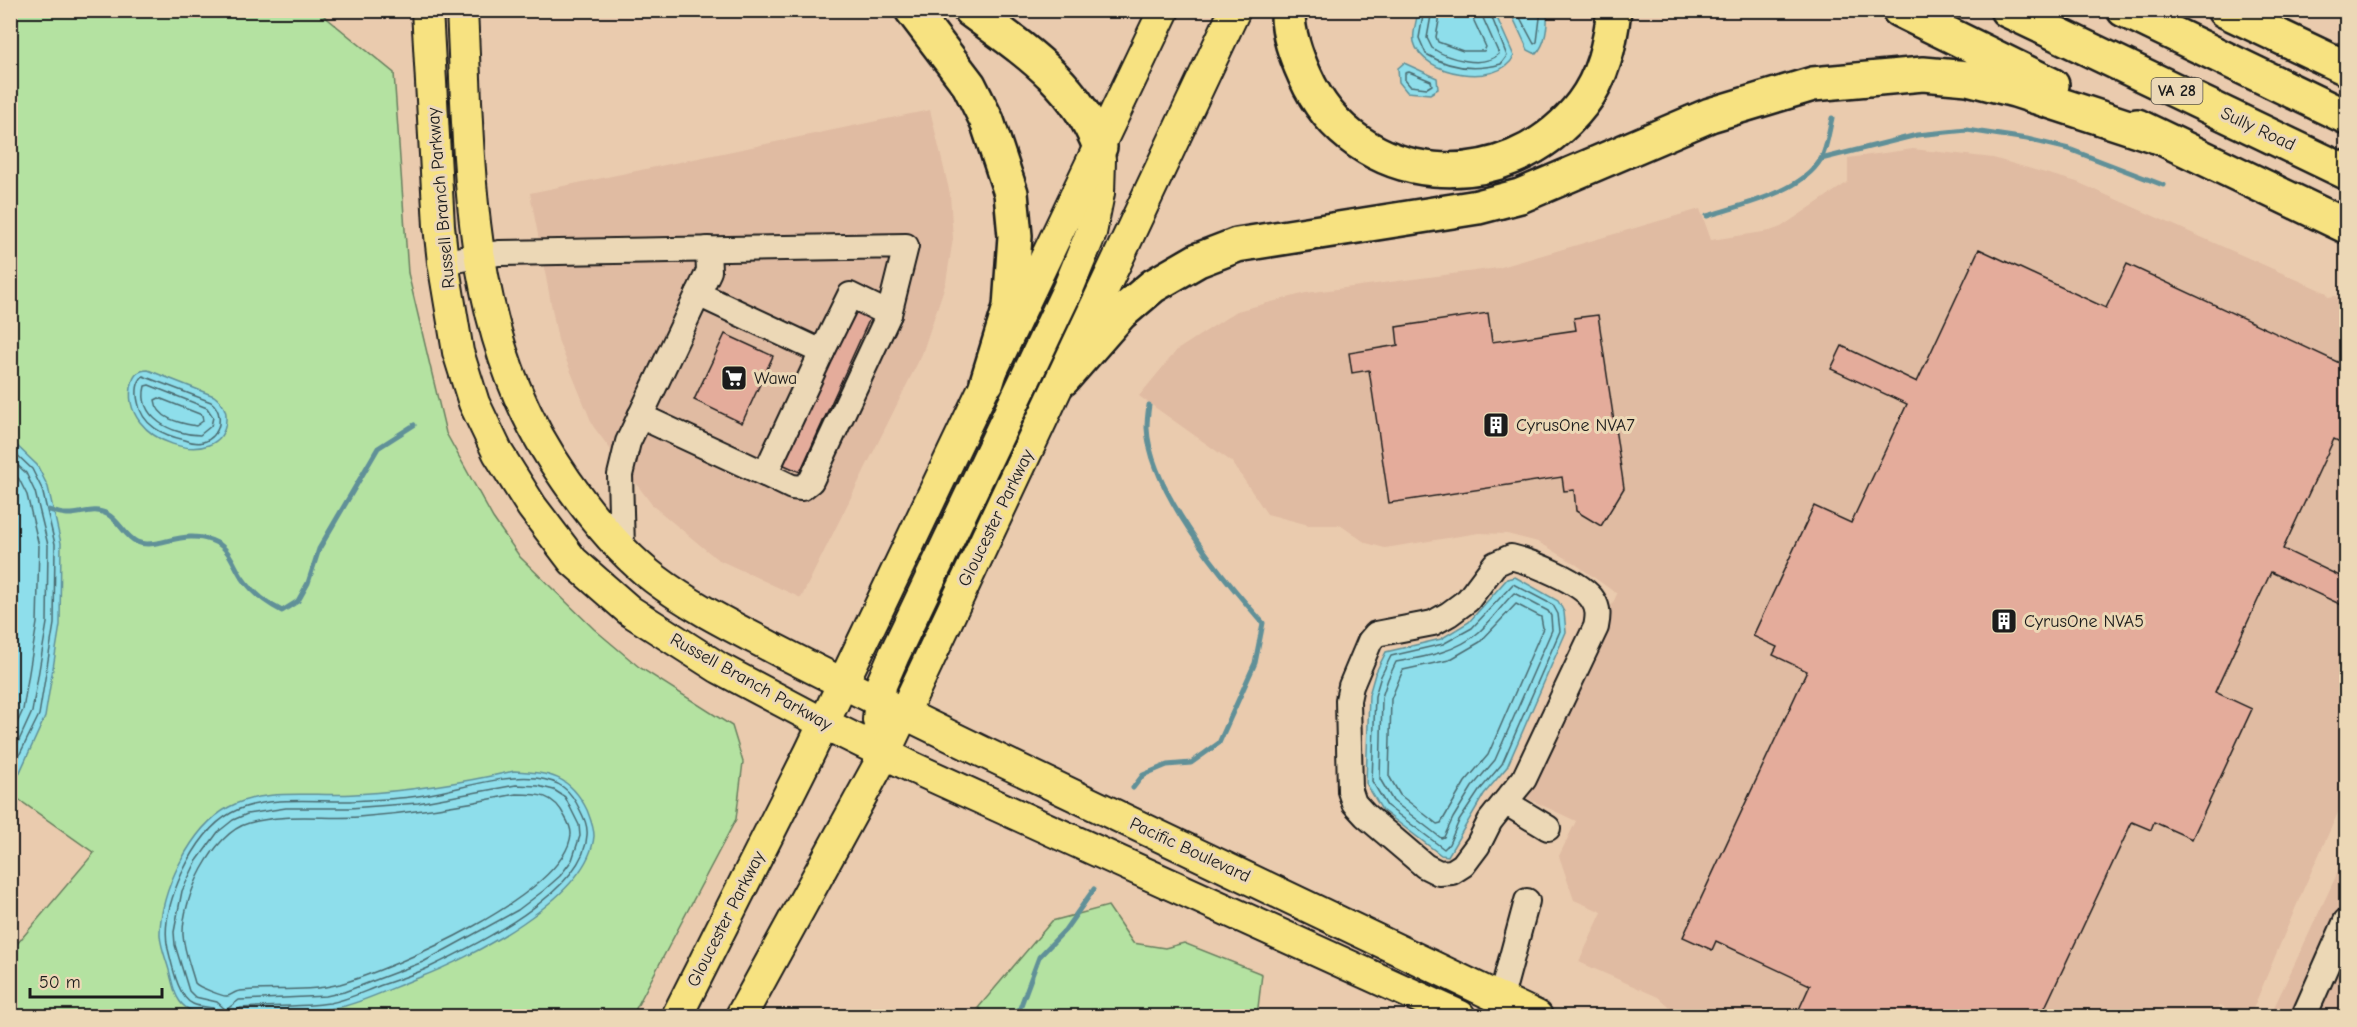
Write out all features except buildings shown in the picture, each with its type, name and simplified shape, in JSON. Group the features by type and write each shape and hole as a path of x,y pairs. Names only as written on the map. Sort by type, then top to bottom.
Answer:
{"highway":[{"path":"912,10 969,84 987,121 1011,193 1015,236 1010,307 987,382"},
{"path":"970,10 1032,57 1065,87 1090,123 1100,147"},
{"path":"1288,10 1287,20 1296,56 1310,88 1327,113 1350,135 1374,151 1406,164 1436,170 1467,170 1496,165 1530,150 1559,129 1583,103 1600,72 1610,42 1614,10"},
{"path":"1899,10 2346,226"},
{"name":"Sully Road","path":"2007,10 2346,171"},
{"path":"2124,10 2346,117"},
{"path":"2231,13 2346,68"},
{"path":"1063,379 1120,314 1154,286 1198,260 1237,244 1309,235 1479,207 1520,196 1710,114 1813,84 1923,74 1968,78 2015,90 2156,136"}],"main road":[{"name":"Russell Branch Parkway","path":"428,10 443,262 458,352 474,403 532,507 573,561 630,612 719,668 885,753"},
{"name":"Russell Branch Parkway","path":"462,10 473,211 478,255 498,339 528,416 562,473 603,529 652,577 699,609 842,684"},
{"name":"Gloucester Parkway","path":"677,1017 842,684 1164,10"},
{"name":"Gloucester Parkway","path":"746,1008 885,753 891,707 1063,379 1235,10"},
{"path":"891,707 881,685 1058,310 1091,233 1099,193 1100,147"},
{"name":"Pacific Boulevard","path":"842,684 1498,1008 1537,1017"},
{"path":"885,753 1460,1017"}],"street":[{"path":"443,262 499,253 906,246 889,314 811,481 802,488 792,487 640,416"},
{"path":"622,548 620,475 628,442 709,272 708,249"},
{"path":"698,294 822,352"},
{"path":"765,474 849,294 889,314"},
{"path":"1511,556 1551,571 1587,592 1598,612 1596,627 1524,779 1505,802 1490,821 1478,845 1463,865 1452,872 1439,873 1425,866 1354,803 1350,791 1348,700 1351,686 1370,641 1376,634 1433,623 1449,614 1468,600 1495,564 1511,556"},
{"path":"1505,802 1548,828"},
{"path":"1498,1008 1527,901"},
{"path":"2304,1017 2346,921"}],"shaded area":[{"path":"930,110 950,194 953,239 946,282 922,354 801,598 717,559 653,506 593,426 558,340 530,193"},
{"path":"1913,149 1993,158 2077,182 2327,293 2328,297 2335,296 2346,302 2346,795 2250,1016 2241,1016 2220,1005 2215,1016 1679,1016 1658,997 1579,962 1602,912 1574,900 1559,856 1576,821 1520,795 1565,707 1617,594 1574,563 1538,542 1507,534 1479,533 1385,548 1366,543 1340,525 1309,525 1267,514 1232,462 1139,396 1177,350 1237,311 1306,293 1498,268 1700,209 1711,240 1770,231 1781,227 1848,182 1848,158"},
{"path":"2346,855 2346,1016 2270,1016"}],"green space":[{"path":"11,11 318,11 394,73 408,273 446,433 493,518 520,557 594,629 639,667 732,726 743,762 736,819 632,1016 11,1016 11,951 94,853 11,794"},
{"path":"1108,906 1133,943 1165,948 1184,943 1262,974 1257,1016 991,1016 978,1008 1052,921"}],"water":[{"path":"1418,11 1494,11 1514,56 1506,66 1493,72 1478,75 1445,70 1420,54 1414,42"},
{"path":"1510,11 1547,11 1546,34 1536,54 1528,50"},
{"path":"1404,63 1437,78 1438,89 1430,94 1407,92 1399,82 1398,68"},
{"path":"148,370 217,398 226,412 221,436 209,445 192,448 173,444 154,435 140,422 131,404 134,377"},
{"path":"11,440 37,465 48,487 61,543 60,625 45,717 19,774 11,783"},
{"path":"1515,577 1558,601 1564,612 1566,632 1507,767 1484,794 1448,856 1441,855 1382,810 1366,783 1369,695 1375,674 1386,652 1441,639 1469,622 1507,579"},
{"path":"514,771 548,775 566,783 580,798 587,810 594,833 587,859 572,881 550,903 523,923 495,941 440,969 345,1006 290,1012 221,1014 190,1010 179,1000 173,987 160,935 165,900 171,881 190,845 215,817 229,807 259,797 395,791 455,783"}],"waterway":[{"path":"1707,216 1770,196 1800,180 1821,159 1832,118"},
{"path":"1821,159 1917,135 1967,130 2027,139 2069,149 2163,185"},
{"path":"1133,788 1143,775 1167,765 1191,763 1219,743 1255,663 1263,623 1209,558 1174,505 1151,453 1147,428 1149,405"},
{"path":"49,510 67,514 102,512 115,520 133,540 145,544 194,537 205,538 217,543 228,553 249,587 282,611 298,601 308,583 319,549 378,448 414,425"},
{"path":"1017,1016 1039,957 1065,930 1094,889"}],"place":[{"name":"Wawa","path":"734,378"},
{"name":"CyrusOne NVA7","path":"1496,425"},
{"name":"CyrusOne NVA5","path":"2004,621"}]}
